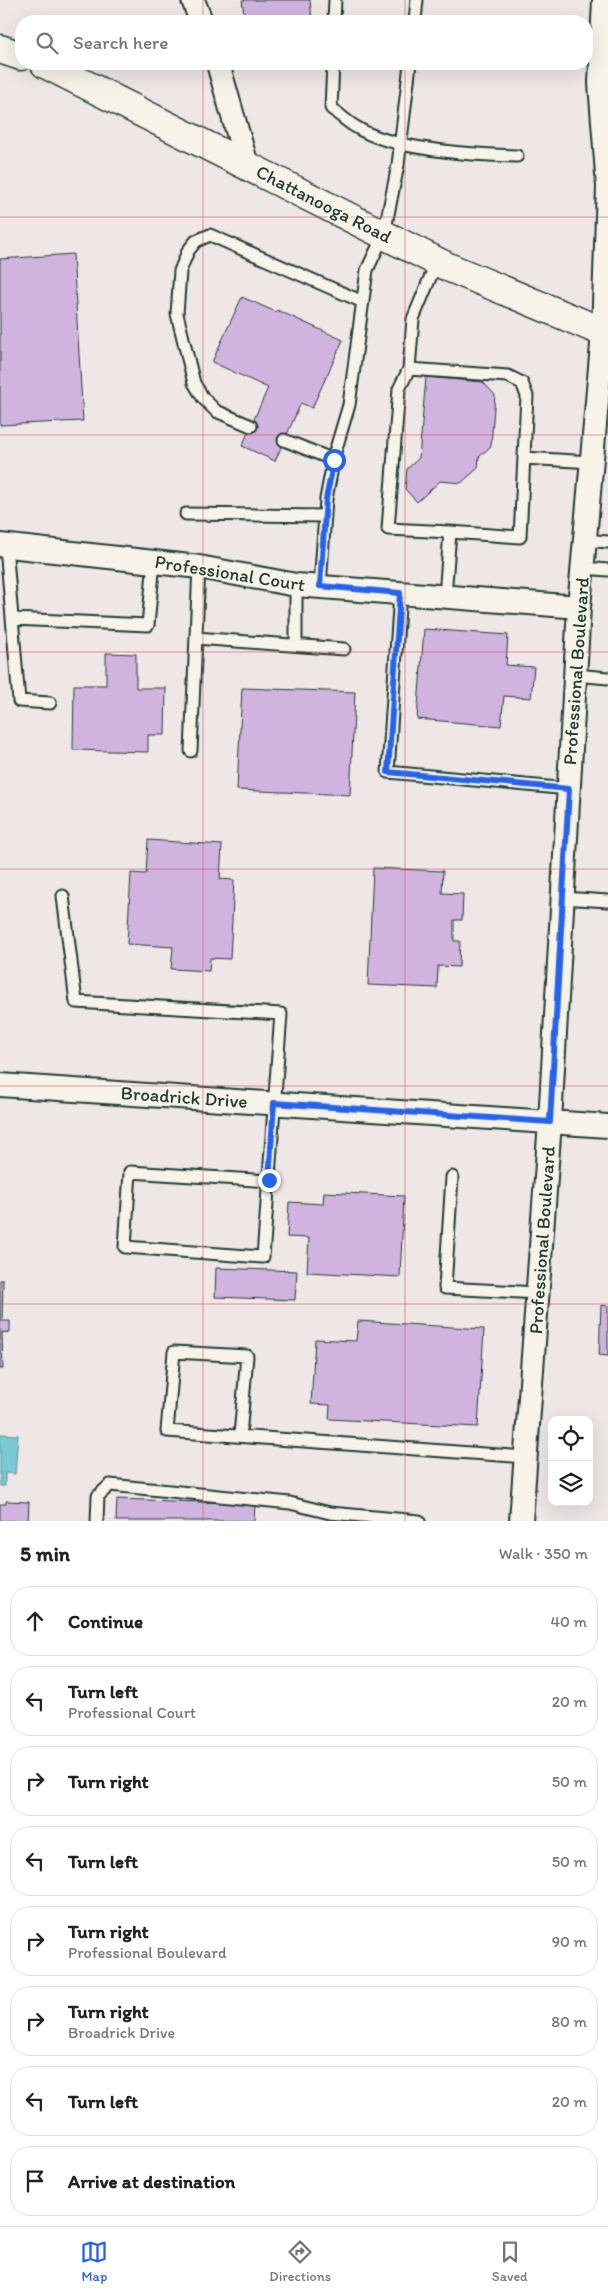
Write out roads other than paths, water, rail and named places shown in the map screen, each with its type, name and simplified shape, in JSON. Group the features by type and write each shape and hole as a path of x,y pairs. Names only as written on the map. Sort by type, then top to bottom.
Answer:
{"main road":[{"path":"0,49 15,54"},
{"name":"Chattanooga Road","path":"58,70 437,261 606,333"}],"street":[{"path":"192,0 198,15"},
{"name":"Professional Boulevard","path":"521,1521 550,1122 580,607 592,462 606,333 608,187 600,83 604,0"},
{"path":"220,70 247,165"},
{"name":"Professional Court","path":"3,546 200,567 296,584 580,607"},
{"name":"Broadrick Drive","path":"0,1085 608,1126"}],"lane":[{"path":"334,15 335,0"},
{"path":"415,15 416,0"},
{"path":"604,0 608,1"},
{"path":"333,70 331,108 357,128 401,145 517,156"},
{"path":"320,586 325,516 334,460 350,405 367,270 384,234 401,145 409,70"},
{"path":"251,426 216,411 203,398 194,383 177,314 180,271 188,251 196,240 210,234 363,302"},
{"path":"409,369 508,376 522,383 528,396 520,537 388,529 399,389 409,369 413,319 437,261"},
{"path":"284,440 334,460"},
{"path":"524,458 592,462"},
{"path":"186,514 325,516"},
{"path":"446,596 450,532"},
{"path":"585,540 608,542"},
{"path":"3,546 19,701 50,703"},
{"path":"12,619 148,625 154,562"},
{"path":"191,751 200,567"},
{"path":"583,568 608,570"},
{"path":"296,584 296,645"},
{"path":"400,593 388,772 569,789"},
{"path":"196,638 344,648"},
{"path":"576,675 608,678"},
{"path":"63,896 76,1002 281,1014 274,1103 269,1180 263,1257 125,1248 130,1172 269,1180"},
{"path":"563,898 608,901"},
{"path":"452,1177 444,1288 538,1293"},
{"path":"240,1436 247,1356 174,1352 167,1431 526,1457"},
{"path":"97,1521 98,1496 110,1484 290,1503 330,1513 420,1521"}],"water":[{"path":"0,1434 18,1435 15,1474 5,1473 5,1486 0,1486"}]}
